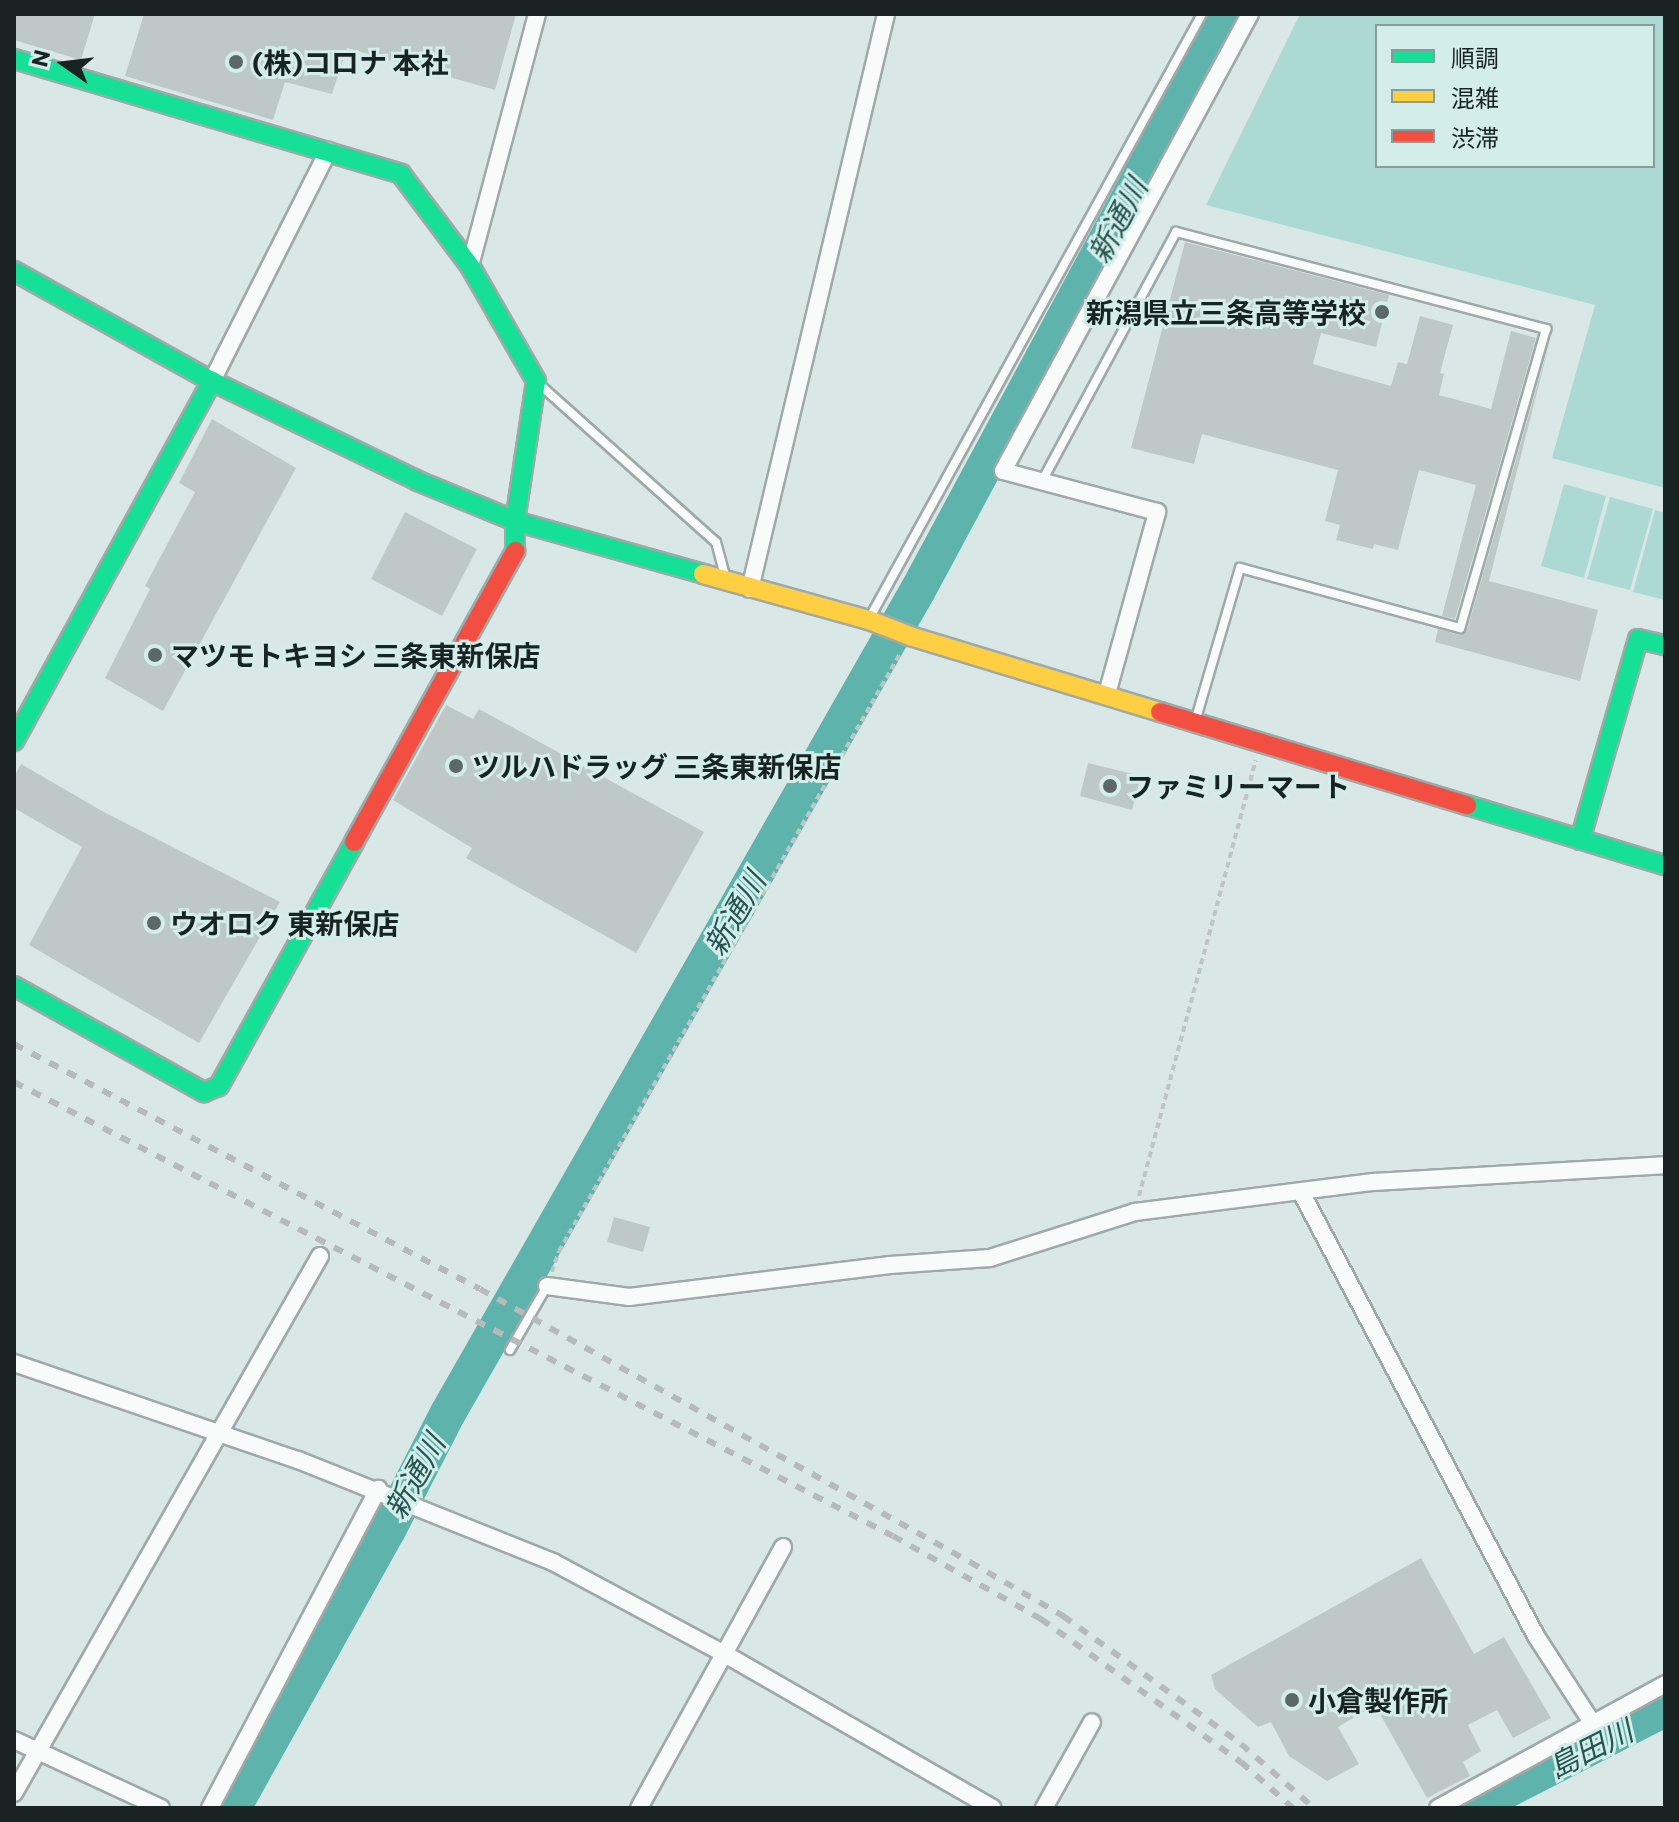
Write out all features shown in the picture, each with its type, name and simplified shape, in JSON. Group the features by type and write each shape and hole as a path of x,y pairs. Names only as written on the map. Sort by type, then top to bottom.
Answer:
{"street":[{"path":"470,266 537,14"},
{"path":"750,589 886,14"},
{"path":"1107,694 1157,512 1003,471 1250,14"},
{"path":"14,59 401,174 470,266 536,381 515,521 516,549 219,1086 204,1092 14,986"},
{"path":"14,741 212,381 328,151"},
{"path":"14,271 212,381 418,481 515,521 875,622 907,635 1665,865"},
{"path":"1580,840 1638,639 1665,645"},
{"path":"547,1286 629,1297 890,1265 990,1258 1135,1212 1373,1182 1665,1165"},
{"path":"1301,1192 1536,1636 1593,1724"},
{"path":"14,1793 320,1256"},
{"path":"14,1363 378,1489 553,1562 723,1653 993,1808"},
{"path":"210,1808 378,1489"},
{"path":"639,1808 783,1547"},
{"path":"1438,1808 1665,1684"},
{"path":"1044,1808 1092,1722"},
{"path":"14,1740 161,1808"}],"lane":[{"path":"875,622 1202,14"},
{"path":"1042,481 1176,232 1546,329 1460,628 1240,568 1195,722"},
{"path":"536,381 716,542 726,580"},
{"path":"510,1350 547,1286"}],"path":[{"path":"547,1286 559,1251 907,635"},
{"path":"1135,1212 1261,742"}],"shaded area":[{"path":"1300,14 1665,14 1665,488 1552,458 1595,305 1206,205"},
{"path":"1564,484 1606,496 1584,578 1541,566"},
{"path":"1610,497 1653,509 1630,590 1587,579"},
{"path":"1655,510 1665,513 1665,600 1633,592"}],"building":[{"path":"14,14 95,14 81,60 14,40"},
{"name":"(株)コロナ 本社","path":"144,14 516,14 495,90 347,48 332,94 285,82 273,120 125,76"},
{"path":"1185,242 1389,295 1376,347 1321,333 1313,364 1391,386 1398,362 1407,364 1420,316 1453,325 1440,373 1444,374 1439,395 1491,409 1511,331 1536,338 1455,619 1442,616 1476,485 1419,470 1398,550 1374,544 1373,549 1336,540 1340,525 1325,521 1338,470 1202,434 1194,464 1131,448"},
{"path":"1550,341 1489,581 1598,610 1580,681 1435,642 1438,629 1459,635 1467,630"},
{"path":"212,419 296,468 163,711 105,678 150,589 145,586 195,492 179,483"},
{"path":"405,512 477,549 442,616 371,579"},
{"path":"446,705 473,719 479,709 704,832 636,953 466,858 472,848 393,800"},
{"name":"ファミリーマート","path":"1088,763 1141,776 1132,810 1080,796"},
{"name":"ウオロク 東新保店","path":"21,764 102,811 280,902 199,1043 29,945 82,847 14,808 14,777"},
{"path":"614,1217 650,1227 643,1252 607,1242"},
{"path":"1421,1558 1474,1654 1504,1637 1551,1718 1513,1738 1497,1710 1468,1725 1481,1751 1463,1762 1470,1776 1427,1798 1375,1705 1338,1727 1359,1764 1327,1781 1289,1756 1271,1722 1258,1727 1215,1689 1211,1675"}],"waterway":[{"name":"新通川","path":"233,1808 388,1530 448,1413 918,590 1228,14"},
{"name":"島田川","path":"1472,1808 1665,1709"}],"railway":[{"path":"14,1044 480,1289 1063,1616 1241,1744 1314,1808"},
{"path":"14,1082 893,1536 1041,1619 1241,1762 1293,1808"}],"traffic: fast":[{"path":"14,59 401,174 470,266 536,381 515,521 515,551"},
{"path":"14,271 212,381 418,481 515,521 703,574"},
{"path":"14,741 212,381"},
{"path":"1580,840 1638,639 1665,645"},
{"path":"1467,805 1665,865"},
{"path":"14,986 204,1092 219,1086 354,842"}],"traffic: slow":[{"path":"703,574 869,620 910,636 1160,712"}],"traffic: jam":[{"path":"354,842 515,551"},
{"path":"1160,712 1467,805"}],"place":[{"name":"(株)コロナ 本社","path":"236,62"},
{"name":"新潟県立三条高等学校","path":"1382,312"},
{"name":"マツモトキヨシ 三条東新保店","path":"155,655"},
{"name":"ツルハドラッグ 三条東新保店","path":"456,766"},
{"name":"ファミリーマート","path":"1110,786"},
{"name":"ウオロク 東新保店","path":"154,923"},
{"name":"小倉製作所","path":"1292,1700"}]}
